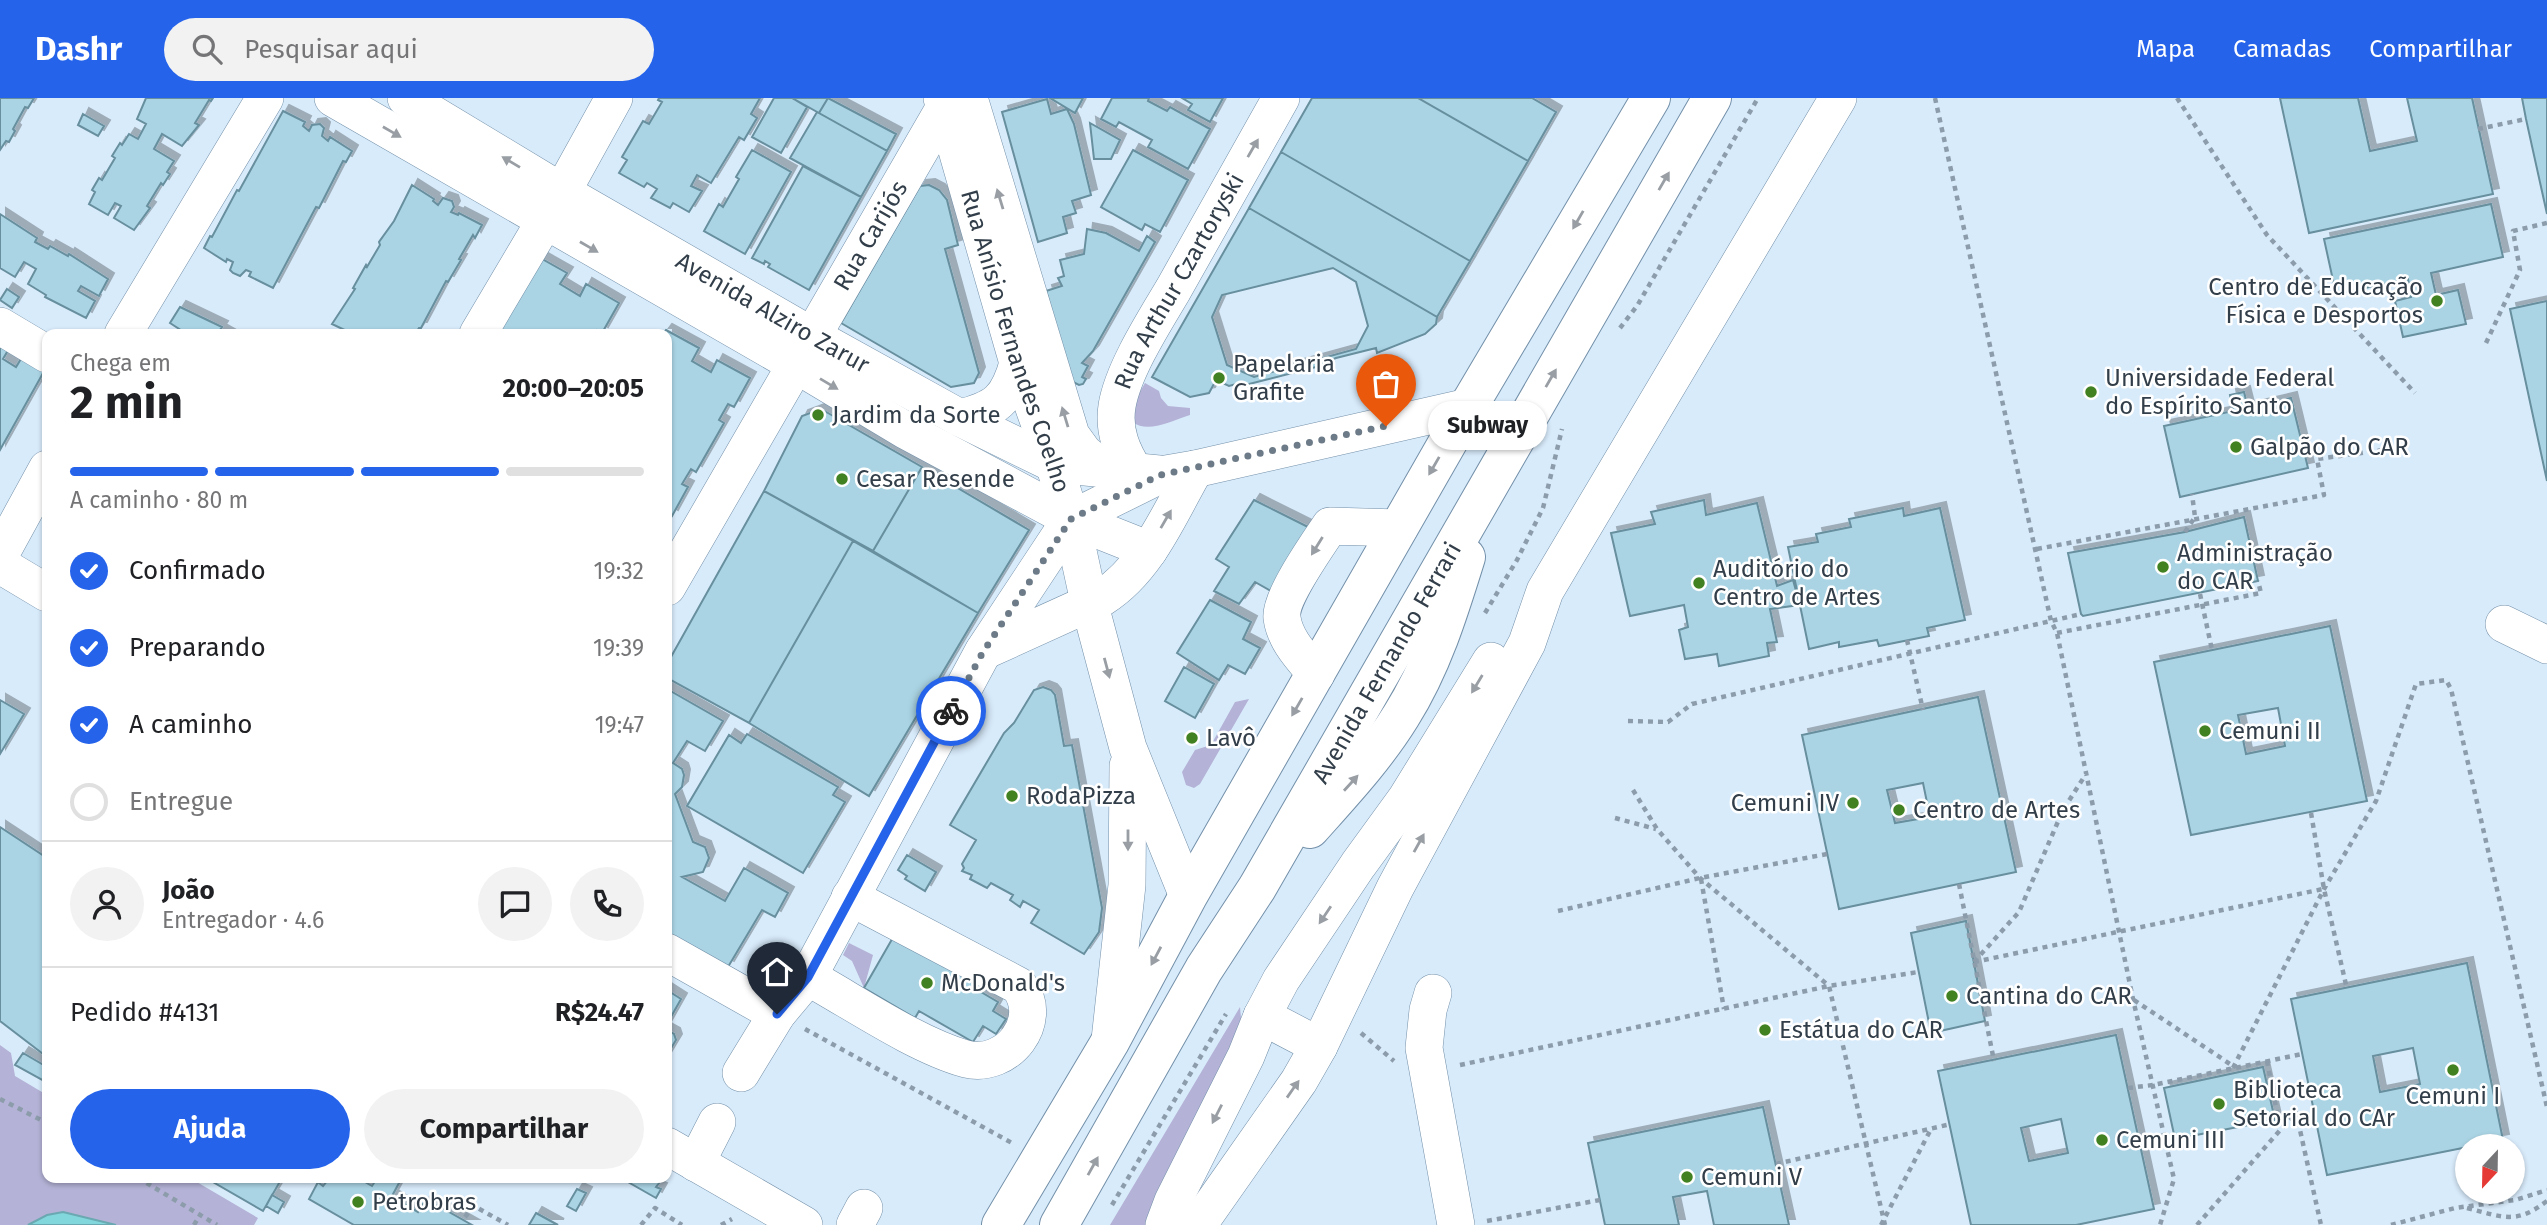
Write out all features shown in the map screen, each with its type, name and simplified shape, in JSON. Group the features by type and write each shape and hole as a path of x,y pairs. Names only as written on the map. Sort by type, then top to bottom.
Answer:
{"main road":[{"path":"1001,1225 1110,1042 1188,896 1468,407 1651,98"},
{"path":"1059,1225 1204,969 1257,888 1361,773 1401,716 1430,661 1449,614 1480,501 1712,98"},
{"path":"1188,896 1204,903 1219,904 1257,888"}],"street":[{"path":"126,329 265,98"},
{"name":"Avenida Alziro Zarur","path":"333,98 553,207 803,350 960,418 1054,464 1148,471"},
{"name":"Avenida Alziro Zarur","path":"406,98 553,207"},
{"path":"481,329 614,98"},
{"name":"Rua Arthur Czartoryski","path":"1148,471 1124,455 1117,433 1117,407 1124,382 1150,330 1281,98"},
{"path":"1186,1220 1299,1081 1319,1046 1395,888 1529,646 1545,591 1838,98"},
{"name":"Rua Anísio Fernandes Coelho","path":"952,101 1071,435 1083,453 1148,471"},
{"name":"Rua Anísio Fernandes Coelho","path":"952,101 1018,363 1071,519 1089,602 1128,748 1188,896"},
{"name":"Rua Carijós","path":"672,578 803,350 952,101"},
{"path":"0,326 42,351"},
{"name":"Avenida Alziro Zarur","path":"803,350 905,430 1071,519 1149,550"},
{"path":"960,418 991,409 1002,399 1012,385 1018,363"},
{"path":"741,1073 777,1014 808,977 983,652 1071,519 1148,471 1468,407"},
{"path":"983,652 1118,587 1132,574 1149,550 1148,471"},
{"path":"8,541 42,477"},
{"path":"1316,674 1289,638 1281,616 1283,601 1330,526 1399,528"},
{"path":"0,565 42,590"},
{"path":"2504,624 2547,645"},
{"path":"1186,1220 1246,1056 1262,1016 1281,980 1432,760 1529,646"},
{"name":"Rua Anísio Fernandes Coelho","path":"1110,1042 1127,885 1128,748"},
{"path":"1358,865 1395,888"},
{"path":"808,977 924,1042 969,1059 986,1060 1002,1055 1016,1043 1027,1024 1027,996 1019,986 850,897"},
{"path":"672,955 777,1014"},
{"path":"1433,993 1424,1048 1456,1225"},
{"path":"1262,1016 1319,1046"},
{"path":"717,1122 681,1154 804,1225"}],"path":[{"path":"1935,98 2051,621 2057,633 2133,999 2174,1179 2160,1225"},
{"path":"2177,98 2267,235 2415,393"},
{"path":"2478,129 2526,119"},
{"path":"2486,343 2521,270 2514,231 2547,223"},
{"path":"2037,549 2195,517 2324,495 2316,459 2391,449"},
{"path":"2185,532 2195,517 2192,494"},
{"path":"2057,633 2262,593 2258,582"},
{"path":"2200,594 2212,650"},
{"path":"1628,721 1668,722 1692,704 2081,614"},
{"path":"1907,640 1923,710"},
{"path":"2233,1067 2324,889 2376,800 2416,684 2446,680 2451,689 2547,1107"},
{"path":"1974,962 2019,912 2063,810 2086,774"},
{"path":"1633,790 1657,829 1700,878 1829,986 1868,1145 1883,1223"},
{"path":"2311,813 2324,889 2347,989"},
{"path":"1615,818 1657,829"},
{"path":"1558,911 1700,878 1827,855"},
{"path":"1700,878 1724,1009"},
{"path":"1959,884 1994,1061"},
{"path":"1974,962 2324,889"},
{"path":"1427,1072 1829,986 1918,972"},
{"path":"2133,999 2233,1067"},
{"path":"777,1014 1040,1159"},
{"path":"2128,1088 2302,1054"},
{"path":"2267,1061 2281,1129"},
{"path":"0,1099 42,1120"},
{"path":"2197,1225 2296,1112 2321,1225"},
{"path":"1776,1164 1930,1131 1951,1124"},
{"path":"1883,1223 1930,1131"},
{"path":"146,1183 217,1225"},
{"path":"2391,1225 2455,1208 2515,1200 2547,1190"},
{"path":"1456,1225 1600,1200"},
{"path":"2455,1208 2522,1221 2547,1201"},
{"path":"465,1217 474,1206 508,1225"},
{"path":"641,1225 655,1208 682,1225"},
{"path":"194,1225 200,1215"}],"shaded area":[{"path":"1145,383 1159,391 1168,406 1190,408 1190,415 1169,423 1146,427 1133,422 1132,405"},
{"path":"1249,699 1200,784 1194,788 1186,785 1182,772 1195,750 1211,745 1235,702"},
{"path":"849,943 873,955 864,988 852,961 843,955"},
{"path":"1240,1007 1242,1029 1151,1225 1110,1225"},
{"path":"0,1045 11,1053 15,1076 42,1092 42,1183 198,1183 258,1218 254,1225 0,1225"},
{"path":"63,1212 116,1225 28,1225 47,1215"}],"building":[{"path":"0,98 34,98 28,108 25,107 9,142 6,141 0,150"},
{"path":"146,98 213,98 195,123 199,125 182,146 162,134 154,149 174,161 167,172 170,174 163,185 161,183 147,206 150,208 134,230 114,218 121,206 115,203 108,215 89,204 95,192 92,190 99,178 102,180 120,143 122,145 129,134 138,139 146,124 137,119"},
{"path":"659,98 760,98 751,114 757,118 744,140 739,137 711,183 697,175 691,186 702,191 689,212 673,203 670,208 651,198 657,189 647,183 644,187 619,173 627,160 622,157 643,121 649,124 662,102"},
{"path":"774,98 792,98 807,107 781,153 752,137"},
{"path":"792,98 828,98 819,113"},
{"path":"828,98 896,134 887,151 819,113"},
{"path":"1050,98 1083,98 1075,113"},
{"path":"1112,98 1149,98 1148,101 1167,111 1170,107 1210,129 1188,169 1148,147 1152,140 1119,122 1116,127 1101,119"},
{"path":"1182,98 1223,98 1210,122 1188,110 1192,104"},
{"path":"1312,98 1418,98 1528,161 1470,261 1281,152"},
{"path":"1418,98 1532,98 1556,112 1528,161"},
{"name":"Centro de Educação Física e Desportos","path":"2280,98 2358,98 2370,151 2417,141 2407,98 2472,98 2493,194 2309,233"},
{"path":"2522,98 2547,98 2547,214 2526,119"},
{"path":"1047,99 1051,114 1067,109 1074,124 1091,195 1072,201 1076,213 1063,217 1067,233 1038,242 1002,112"},
{"path":"283,111 305,122 303,126 309,131 312,125 320,124 324,128 322,136 328,141 330,137 352,151 346,162 343,161 319,208 316,207 273,288 249,276 251,272 246,270 240,276 233,273 230,270 233,262 227,259 226,262 204,248"},
{"path":"817,112 887,151 861,197 790,158"},
{"path":"83,114 104,126 98,136 78,125"},
{"path":"1090,123 1120,140 1111,159 1094,159"},
{"path":"752,150 791,172 745,254 704,231 719,204 723,207"},
{"path":"1133,150 1188,180 1160,232 1145,224 1142,230 1101,207"},
{"path":"1281,152 1470,261 1437,317 1249,208"},
{"path":"803,166 861,197 809,290 768,267 770,264 765,261 764,264 752,258"},
{"path":"412,185 434,199 438,205 443,198 452,201 454,207 451,212 458,215 459,213 482,225 475,238 473,235 421,328 342,329 332,324 355,289 353,288 366,265 367,267 380,245 379,242 394,221"},
{"path":"929,185 939,190 947,200 958,245 945,249 979,373 974,383 951,387 841,323 920,186"},
{"path":"2491,204 2503,257 2431,273 2436,295 2458,290 2466,324 2403,337 2395,301 2411,297 2408,279 2336,294 2324,239"},
{"path":"1249,208 1437,317 1436,324 1425,334 1377,353 1376,348 1336,358 1326,362 1328,364 1241,386 1240,383 1229,386 1216,380 1209,393 1190,397 1152,377"},
{"path":"0,214 37,238 35,242 48,249 50,246 68,256 69,254 108,279 99,296 81,286 78,291 95,301 86,318 45,297 46,295 28,284 36,269 24,262 15,277 0,268"},
{"path":"1087,229 1106,233 1139,251 1147,236 1155,242 1093,351 1082,363 1088,366 1082,377 1086,379 1079,385 1071,381 1046,291 1062,286 1058,278 1064,276 1060,260 1084,254"},
{"path":"535,255 567,273 560,284 580,296 586,284 619,303 604,329 491,329"},
{"path":"1333,268 1356,282 1368,326 1356,349 1254,377 1227,365 1212,317 1222,295"},
{"path":"7,289 19,297 12,308 0,300"},
{"path":"2547,301 2547,481 2510,309"},
{"path":"180,307 222,327 179,329 170,323"},
{"path":"0,332 14,340 3,359 16,367 27,349 42,362 42,375 0,450"},
{"path":"672,333 699,348 692,361 711,372 717,360 750,378 734,407 728,404 719,420 724,423 696,472 691,469 682,484 688,487 672,516"},
{"name":"Galpão do CAR","path":"2244,392 2248,408 2291,398 2308,468 2180,497 2164,426 2233,411 2230,395"},
{"name":"Cesar Resende","path":"821,409 922,467 873,551 764,491 802,416"},
{"path":"922,467 1029,530 978,613 873,551"},
{"path":"764,491 853,541 749,723 672,681 672,655"},
{"path":"1254,500 1316,531 1276,594 1255,582 1239,604 1214,591 1229,567 1216,559"},
{"name":"Auditório do Centro de Artes","path":"1704,500 1706,515 1757,503 1777,586 1793,580 1800,605 1770,609 1777,642 1767,643 1769,656 1719,666 1717,654 1685,659 1679,630 1688,627 1684,605 1630,616 1611,533 1655,524 1651,512"},
{"path":"1903,508 1904,516 1940,508 1965,620 1927,628 1929,636 1879,646 1877,640 1839,647 1839,642 1809,649 1788,547 1818,542 1816,534 1851,527 1849,519"},
{"name":"Administração do CAR","path":"2244,517 2258,581 2083,616 2081,614 2068,553 2185,532"},
{"path":"853,541 978,613 869,796 749,723"},
{"path":"1210,600 1251,622 1243,639 1260,648 1245,674 1228,665 1219,680 1177,653"},
{"name":"Cemuni II","path":"2330,626 2367,801 2191,835 2154,662","holes":["2278,708 2285,746 2246,754 2238,715"]},
{"path":"1184,667 1214,684 1195,718 1165,701"},
{"path":"1043,687 1055,695 1064,746 1072,745 1102,908 1099,932 1084,954 1031,923 1039,910 1023,901 1020,907 1010,900 1013,895 991,883 987,888 970,879 972,875 962,871 962,864 976,840 950,825 1004,733 1014,723 1034,690"},
{"path":"672,692 723,721 705,751 687,741 673,763 682,769 684,775 682,787 675,794 693,842 705,847 709,858 703,872 682,877 725,901 744,868 788,893 775,917 762,910 728,967 672,935"},
{"name":"Cemuni IV","path":"1978,697 2016,872 1839,909 1802,735","holes":["1923,783 1930,817 1895,823 1887,790"]},
{"path":"0,700 24,714 0,754"},
{"path":"747,734 838,787 833,795 845,802 803,873 687,806 729,735 741,743"},
{"path":"0,827 42,855 42,1053 0,1021"},
{"path":"907,855 936,872 925,891 905,879 907,876 898,870"},
{"name":"Cantina do CAR","path":"1966,921 1985,1021 1931,1033 1911,933"},
{"name":"McDonald's","path":"899,927 989,980 981,992 998,1002 993,1011 1006,1019 996,1034 983,1026 973,1042 919,1011 915,1018 864,988"},
{"name":"Cemuni I","path":"2467,963 2502,1134 2455,1134 2455,1150 2327,1175 2291,999","holes":["2413,1048 2420,1084 2380,1092 2373,1056"]},
{"path":"672,993 681,999 672,1015"},
{"path":"672,1033 674,1034 676,1040 672,1047"},
{"name":"Cemuni III","path":"2116,1035 2154,1209 2076,1225 1971,1225 1938,1071","holes":["2061,1119 2068,1153 2029,1161 2021,1128"]},
{"path":"23,1053 42,1064 42,1080 15,1065"},
{"name":"Biblioteca Setorial do CAr","path":"2263,1067 2275,1120 2175,1139 2164,1088"},
{"name":"Cemuni V","path":"1763,1107 1789,1225 1714,1225 1707,1191 1673,1197 1679,1225 1605,1225 1588,1143"},
{"path":"215,1183 279,1183 263,1211"},
{"name":"Petrobras","path":"317,1183 323,1186 325,1183 367,1183 372,1186 374,1183 399,1183 392,1196 418,1212 426,1199 472,1225 354,1225 309,1199"},
{"path":"630,1183 659,1183 656,1187 661,1189 656,1198"},
{"path":"577,1189 586,1193 576,1211 567,1206"},
{"path":"272,1195 284,1202 278,1213 266,1206"},
{"path":"536,1213 558,1225 529,1225"}],"way so far":[{"path":"951,711 983,652 1071,519 1160,475 1386,426"}],"place":[{"name":"Centro de Educação Física e Desportos","path":"2437,301"},
{"name":"Papelaria Grafite","path":"1219,378"},
{"name":"Universidade Federal do Espírito Santo","path":"2091,392"},
{"name":"Jardim da Sorte","path":"818,415"},
{"name":"Subway","path":"1386,426"},
{"name":"Galpão do CAR","path":"2236,447"},
{"name":"Cesar Resende","path":"842,479"},
{"name":"Administração do CAR","path":"2163,567"},
{"name":"Auditório do Centro de Artes","path":"1699,583"},
{"name":"Cemuni II","path":"2205,731"},
{"name":"Lavô","path":"1192,738"},
{"name":"RodaPizza","path":"1012,796"},
{"name":"Cemuni IV","path":"1853,803"},
{"name":"Centro de Artes","path":"1899,810"},
{"name":"McDonald's","path":"927,983"},
{"name":"Cantina do CAR","path":"1952,996"},
{"name":"Estátua do CAR","path":"1765,1030"},
{"name":"Cemuni I","path":"2453,1070"},
{"name":"Biblioteca Setorial do CAr","path":"2219,1104"},
{"name":"Cemuni III","path":"2102,1140"},
{"name":"Cemuni V","path":"1687,1177"},
{"name":"Petrobras","path":"358,1202"}],"route":[{"path":"777,1014 808,977 951,711"}]}
